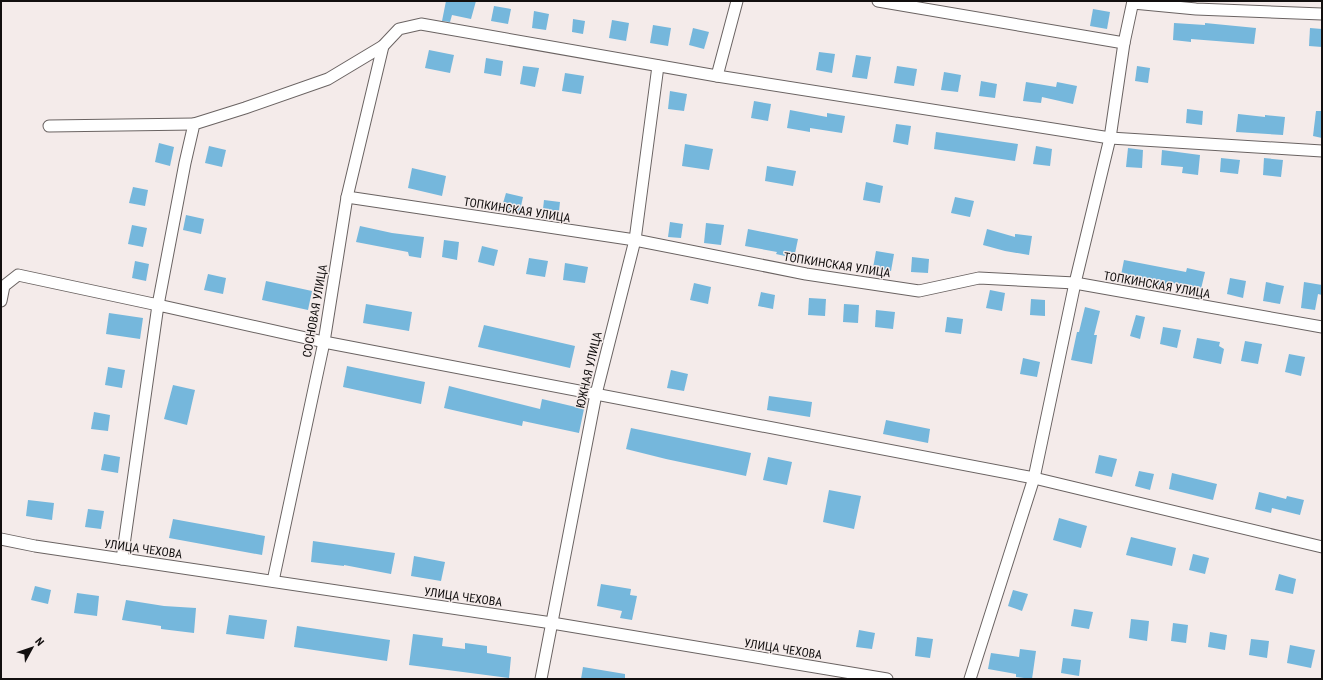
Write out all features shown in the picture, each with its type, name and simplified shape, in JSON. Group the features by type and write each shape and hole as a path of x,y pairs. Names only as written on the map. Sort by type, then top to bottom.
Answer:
{"street":[{"path":"717,76 737,1"},
{"path":"878,1 1124,42"},
{"path":"970,679 1034,478 1074,283 1110,138 1124,42 1133,2 1196,9 1322,14"},
{"path":"49,126 194,124 328,79 383,46 399,29 421,24 717,76 1110,138 1322,151"},
{"name":"СОСНОВАЯ УЛИЦА","path":"273,581 324,342 347,197 383,46"},
{"name":"ЮЖНАЯ УЛИЦА","path":"541,679 596,394 635,240 658,66"},
{"path":"122,559 158,305 185,163 194,124"},
{"name":"ТОПКИНСКАЯ УЛИЦА","path":"347,197 635,240 806,274 919,291 979,278 1074,283 1322,327"},
{"path":"1,301 4,286 18,275 324,342 1034,478 1322,547"},
{"name":"УЛИЦА ЧЕХОВА","path":"1,539 35,546 552,623 887,679"}],"building":[{"path":"446,1 476,1 471,19 452,15 450,22 442,21"},
{"path":"494,6 511,9 508,24 491,21"},
{"path":"1093,9 1110,12 1107,29 1090,26"},
{"path":"534,11 549,14 546,30 532,28"},
{"path":"573,19 585,21 583,34 572,32"},
{"path":"612,20 629,23 626,41 609,38"},
{"path":"1174,23 1205,25 1205,23 1256,28 1254,44 1191,39 1191,42 1173,40"},
{"path":"653,25 671,28 668,46 650,43"},
{"path":"693,28 709,32 704,49 689,45"},
{"path":"1310,28 1322,29 1322,47 1309,46"},
{"path":"429,50 454,55 450,73 425,68"},
{"path":"819,52 835,54 832,73 816,70"},
{"path":"856,55 871,57 867,79 852,77"},
{"path":"486,58 503,61 501,76 484,73"},
{"path":"523,66 539,68 535,87 520,84"},
{"path":"897,66 917,69 914,86 894,83"},
{"path":"1137,66 1150,68 1148,83 1135,81"},
{"path":"944,72 961,75 958,92 941,90"},
{"path":"565,73 584,76 581,94 562,91"},
{"path":"981,81 997,84 995,98 979,96"},
{"path":"1026,82 1056,87 1057,82 1077,86 1073,104 1042,97 1041,103 1023,101"},
{"path":"670,91 687,94 684,111 668,109"},
{"path":"754,101 771,104 768,121 751,118"},
{"path":"1187,109 1203,111 1202,125 1186,123"},
{"path":"790,110 827,117 827,113 845,116 842,133 810,128 810,132 787,128"},
{"path":"1316,111 1322,111 1322,138 1313,136"},
{"path":"1238,114 1265,117 1265,115 1285,117 1283,135 1236,132"},
{"path":"896,124 911,126 908,145 893,142"},
{"path":"936,132 1018,144 1015,161 934,149"},
{"path":"159,143 174,147 170,166 155,162"},
{"path":"685,144 713,149 709,170 682,166"},
{"path":"209,146 226,150 222,167 205,163"},
{"path":"1036,146 1052,149 1050,166 1033,164"},
{"path":"1128,148 1143,150 1142,168 1126,167"},
{"path":"1162,150 1200,155 1198,175 1182,173 1183,167 1161,165"},
{"path":"1221,158 1240,160 1238,174 1220,172"},
{"path":"1264,158 1283,160 1281,177 1263,175"},
{"path":"767,166 796,171 793,186 765,181"},
{"path":"412,168 446,176 442,196 408,188"},
{"path":"866,182 883,186 880,203 863,200"},
{"path":"133,187 148,190 145,206 129,203"},
{"path":"506,193 523,197 519,215 501,210"},
{"path":"955,197 974,201 970,217 951,213"},
{"path":"544,200 560,202 558,220 542,218"},
{"path":"186,215 204,219 201,234 183,230"},
{"path":"670,222 683,224 681,238 668,237"},
{"path":"706,223 724,225 721,245 704,243"},
{"path":"132,225 147,228 143,247 128,244"},
{"path":"360,226 392,233 424,237 421,258 409,256 408,252 356,242"},
{"path":"748,229 798,239 794,258 776,254 777,252 745,246"},
{"path":"987,229 1015,237 1015,234 1032,236 1029,255 983,245"},
{"path":"444,240 459,242 457,260 442,257"},
{"path":"482,246 498,250 494,266 478,262"},
{"path":"876,251 894,254 891,271 873,268"},
{"path":"912,257 929,259 928,273 911,272"},
{"path":"529,258 548,261 545,277 526,274"},
{"path":"1124,260 1186,272 1187,268 1205,272 1201,289 1168,282 1167,286 1121,275"},
{"path":"135,261 149,264 146,281 132,278"},
{"path":"565,263 588,267 585,283 563,280"},
{"path":"208,274 226,278 223,294 204,290"},
{"path":"1230,278 1246,281 1243,298 1227,294"},
{"path":"266,281 312,291 308,310 262,300"},
{"path":"1266,282 1284,286 1280,304 1263,301"},
{"path":"1304,282 1322,285 1322,295 1318,294 1315,310 1301,308"},
{"path":"694,283 711,287 708,304 690,300"},
{"path":"990,290 1005,293 1002,311 986,308"},
{"path":"761,292 775,295 773,309 758,306"},
{"path":"809,298 826,299 825,316 808,315"},
{"path":"1031,299 1045,300 1045,316 1030,315"},
{"path":"366,304 412,312 409,331 363,323"},
{"path":"844,304 859,305 858,323 843,322"},
{"path":"1085,307 1100,311 1094,335 1097,335 1092,364 1071,360 1077,332 1079,332"},
{"path":"876,310 895,312 893,329 875,327"},
{"path":"109,313 143,318 140,339 106,334"},
{"path":"1136,315 1145,317 1140,339 1130,336"},
{"path":"947,317 963,319 961,334 945,332"},
{"path":"484,325 575,346 570,368 478,347"},
{"path":"1163,327 1181,330 1177,348 1160,344"},
{"path":"1197,338 1220,342 1219,346 1224,349 1221,364 1193,358"},
{"path":"1245,341 1262,344 1258,364 1241,361"},
{"path":"1289,354 1305,357 1301,376 1285,372"},
{"path":"1023,358 1040,362 1037,377 1020,374"},
{"path":"347,366 425,382 421,404 343,387"},
{"path":"108,367 125,370 122,388 105,385"},
{"path":"671,370 688,374 684,391 667,388"},
{"path":"173,385 195,390 187,425 164,419"},
{"path":"449,386 540,409 542,399 584,409 579,433 523,421 522,426 444,408"},
{"path":"769,396 812,402 810,417 767,410"},
{"path":"94,412 110,415 108,431 91,429"},
{"path":"886,420 930,429 928,443 883,434"},
{"path":"631,428 751,453 746,476 626,449"},
{"path":"104,454 120,457 118,473 101,470"},
{"path":"1099,455 1117,459 1112,477 1095,473"},
{"path":"768,457 792,462 787,485 763,480"},
{"path":"1139,471 1154,474 1150,490 1135,486"},
{"path":"1172,473 1217,484 1213,500 1169,489"},
{"path":"829,490 861,496 854,529 823,522"},
{"path":"1259,492 1286,499 1287,496 1304,500 1300,515 1272,508 1271,513 1255,509"},
{"path":"28,500 54,503 52,520 26,516"},
{"path":"88,509 104,511 101,529 85,527"},
{"path":"1059,518 1087,526 1081,548 1053,540"},
{"path":"173,519 265,536 262,555 169,538"},
{"path":"1131,537 1176,548 1172,566 1126,555"},
{"path":"313,541 395,553 391,574 344,565 311,562"},
{"path":"1193,554 1209,558 1205,574 1189,570"},
{"path":"414,556 445,562 441,581 411,576"},
{"path":"1279,574 1296,579 1293,594 1275,590"},
{"path":"601,584 631,589 630,595 637,596 632,620 620,618 622,611 597,606"},
{"path":"35,586 51,590 48,604 31,600"},
{"path":"1013,590 1028,594 1022,611 1008,606"},
{"path":"77,593 99,596 97,616 74,613"},
{"path":"126,600 164,606 196,608 194,633 161,629 161,626 122,620"},
{"path":"1074,609 1093,612 1089,629 1071,626"},
{"path":"229,615 267,620 264,639 226,634"},
{"path":"1131,619 1149,621 1147,641 1129,638"},
{"path":"1173,623 1188,625 1186,643 1171,641"},
{"path":"297,626 390,640 387,661 294,647"},
{"path":"859,630 875,633 872,649 856,647"},
{"path":"1210,632 1227,635 1225,650 1208,647"},
{"path":"413,634 443,638 442,646 465,649 465,643 487,646 487,653 511,657 509,678 409,665"},
{"path":"917,637 933,639 930,658 915,656"},
{"path":"1251,639 1269,641 1267,658 1249,655"},
{"path":"1290,645 1315,650 1311,668 1287,663"},
{"path":"1020,649 1036,651 1032,679 1016,677 1016,674 988,669 991,653 1019,657"},
{"path":"1063,658 1081,660 1079,676 1061,673"},
{"path":"583,667 625,674 625,679 581,679"}]}
